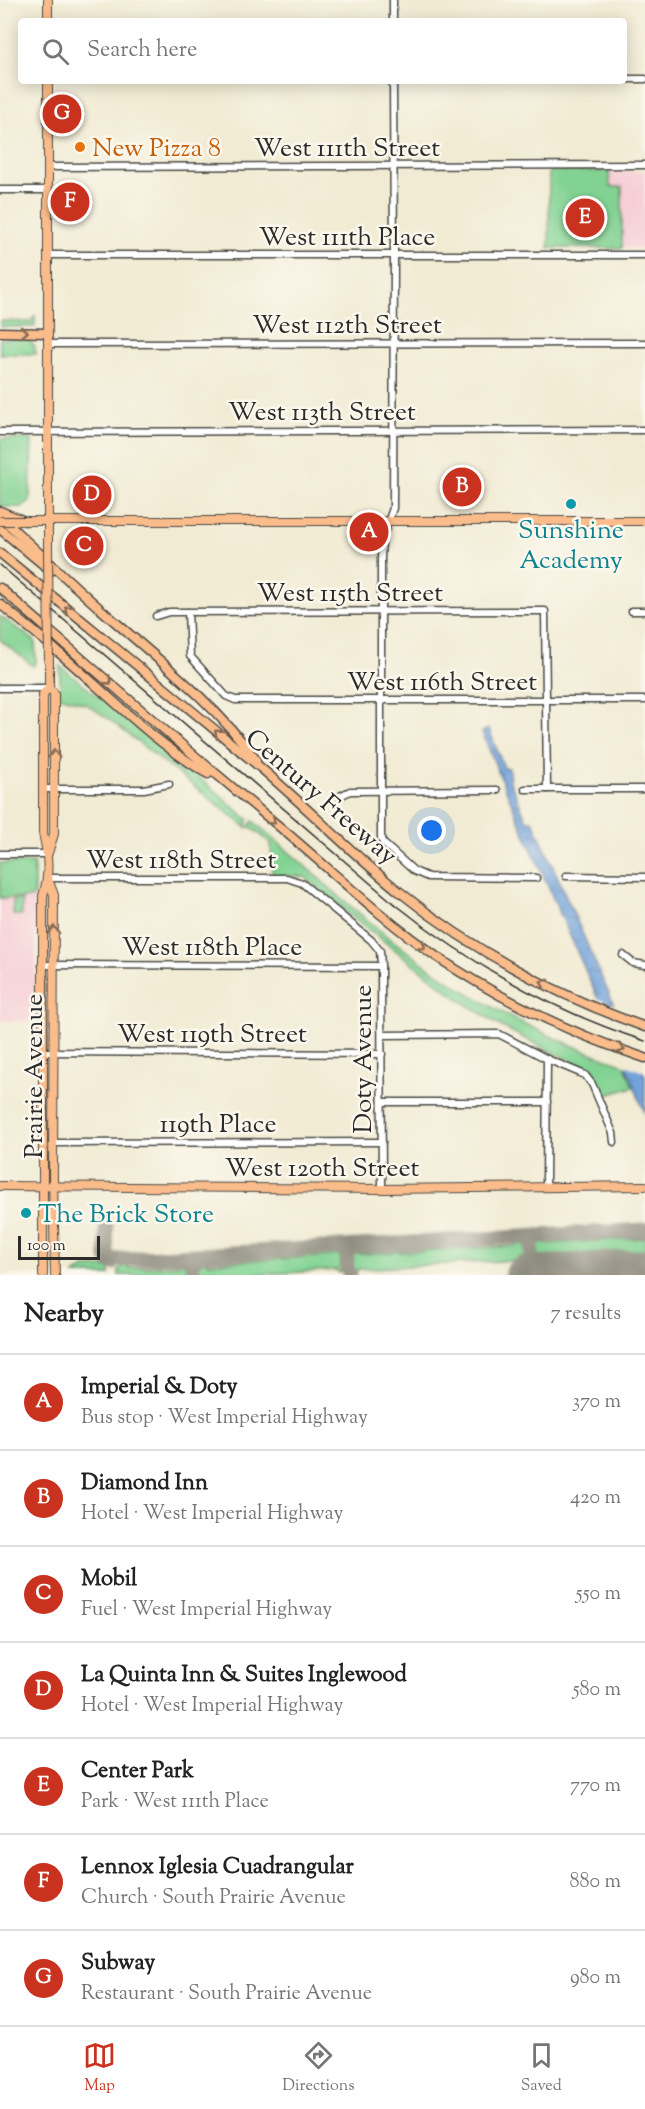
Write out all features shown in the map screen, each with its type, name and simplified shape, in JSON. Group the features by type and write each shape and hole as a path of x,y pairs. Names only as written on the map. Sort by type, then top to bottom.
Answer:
{"highway":[{"path":"0,332 48,333"},
{"path":"0,511 26,521"},
{"path":"0,519 163,663 207,705 249,750 263,770"},
{"path":"0,529 104,612"},
{"name":"Century Freeway","path":"0,553 263,770 400,892 447,927 495,957 596,1009 645,1027"},
{"name":"Century Freeway","path":"0,588 227,785 383,916 437,957 540,1015 643,1057"},
{"path":"0,605 120,707 193,765 227,785"}],"main road":[{"path":"48,0 48,18"},
{"name":"Prairie Avenue","path":"48,84 49,688 54,693 55,789 54,834 48,854"},
{"path":"0,519 48,522 645,521"},
{"name":"Prairie Avenue","path":"43,1275 42,896 48,878 48,854 43,833 43,694 49,688"},
{"name":"Prairie Avenue","path":"48,878 54,895 55,1275"},
{"name":"West 120th Street","path":"0,1186 382,1189 645,1186"}],"street":[{"path":"393,0 393,18"},
{"path":"627,79 645,79"},
{"path":"393,84 393,508 382,540 381,558 381,839 414,871 428,877 536,878"},
{"name":"West 111th Street","path":"48,166 645,165"},
{"path":"0,190 48,190"},
{"name":"West 111th Place","path":"49,255 645,255"},
{"name":"West 112th Street","path":"48,344 645,343"},
{"name":"West 113th Street","path":"0,432 645,430"},
{"name":"West 115th Street","path":"156,616 169,612 545,611 546,700"},
{"path":"632,611 645,611"},
{"name":"West 116th Street","path":"188,612 190,656 226,696 239,701 645,700"},
{"path":"0,688 49,688"},
{"path":"546,700 547,789"},
{"path":"43,789 144,789 169,784"},
{"path":"525,789 645,789"},
{"path":"340,796 350,790 497,790"},
{"name":"West 118th Street","path":"0,854 48,854"},
{"path":"566,876 645,877"},
{"name":"West 118th Street","path":"48,878 295,880 302,882 371,940 380,951 381,966"},
{"path":"623,956 633,963 645,965"},
{"name":"West 118th Place","path":"42,965 381,966"},
{"name":"Doty Avenue","path":"381,966 382,1189"},
{"path":"382,1035 499,1034 547,1059 581,1073 590,1080 613,1133 614,1142"},
{"name":"West 119th Street","path":"42,1052 382,1054"},
{"path":"546,1187 547,1059"},
{"path":"382,1102 547,1102"},
{"name":"119th Place","path":"54,1143 382,1142"}],"shaded area":[{"path":"609,171 645,171 645,248 622,248 622,188 610,187"},
{"path":"0,862 35,862 36,1021 0,1021"}],"green space":[{"path":"549,171 609,171 610,187 622,187 622,248 549,248"},
{"path":"35,316 35,327 0,327 0,321 31,322"},
{"path":"0,339 28,339 35,347 36,354 0,354"},
{"path":"0,439 32,439 30,501 21,507 0,507"},
{"path":"0,616 35,641 36,663 33,666 0,640"},
{"path":"60,666 249,820 247,828 110,720 86,704 60,696"},
{"path":"253,821 359,914 449,981 534,1029 625,1065 633,1087 604,1096 590,1069 502,1027 457,998 305,877 272,875 271,843 249,826"},
{"path":"0,863 32,863 34,865 34,895 31,898 0,898"},
{"path":"13,900 22,900 22,915 13,915"},
{"path":"645,1238 645,1253 543,1259 542,1262 537,1257 537,1246 542,1242 546,1244"},
{"path":"518,1243 526,1247 527,1258 524,1263 521,1260 358,1269 357,1272 352,1268 353,1255 357,1252 360,1254 517,1246"},
{"path":"333,1254 340,1255 342,1270 339,1273 337,1270 249,1275 198,1275 197,1266 206,1261 207,1263 333,1256"},
{"path":"181,1262 186,1266 187,1275 119,1275 119,1270 123,1266 128,1265 128,1268 177,1265"},
{"path":"105,1267 110,1269 110,1275 74,1275 84,1268"}],"water":[{"path":"489,729 504,768 509,768 510,782 527,821 532,820 534,823 645,1076 645,1114 606,1018 482,732"}],"pier":[{"path":"593,997 617,1006 645,1072 622,1064"}],"taxiway":[{"path":"106,1224 107,1257 113,1263"},
{"path":"107,1257 111,1260 645,1230"},
{"path":"538,1236 532,1240 533,1263 538,1270 549,1274"},
{"path":"350,1275 347,1267 347,1251 354,1247"},
{"path":"193,1275 192,1260 200,1255"},
{"path":"520,1275 528,1271 532,1263"}],"runway":[{"path":"524,1275 645,1268"}],"tram line":[{"path":"0,565 391,901 420,923 480,964 544,1000 645,1041"}],"place":[{"name":"Subway","path":"62,114"},
{"name":"New Pizza 8","path":"80,147"},
{"name":"Lennox Iglesia Cuadrangular","path":"70,202"},
{"name":"Center Park","path":"585,218"},
{"name":"Diamond Inn","path":"462,487"},
{"name":"La Quinta Inn & Suites Inglewood","path":"92,495"},
{"name":"Sunshine Academy","path":"571,504"},
{"name":"Imperial & Doty","path":"369,532"},
{"name":"Mobil","path":"84,546"},
{"name":"The Brick Store","path":"26,1213"}]}
